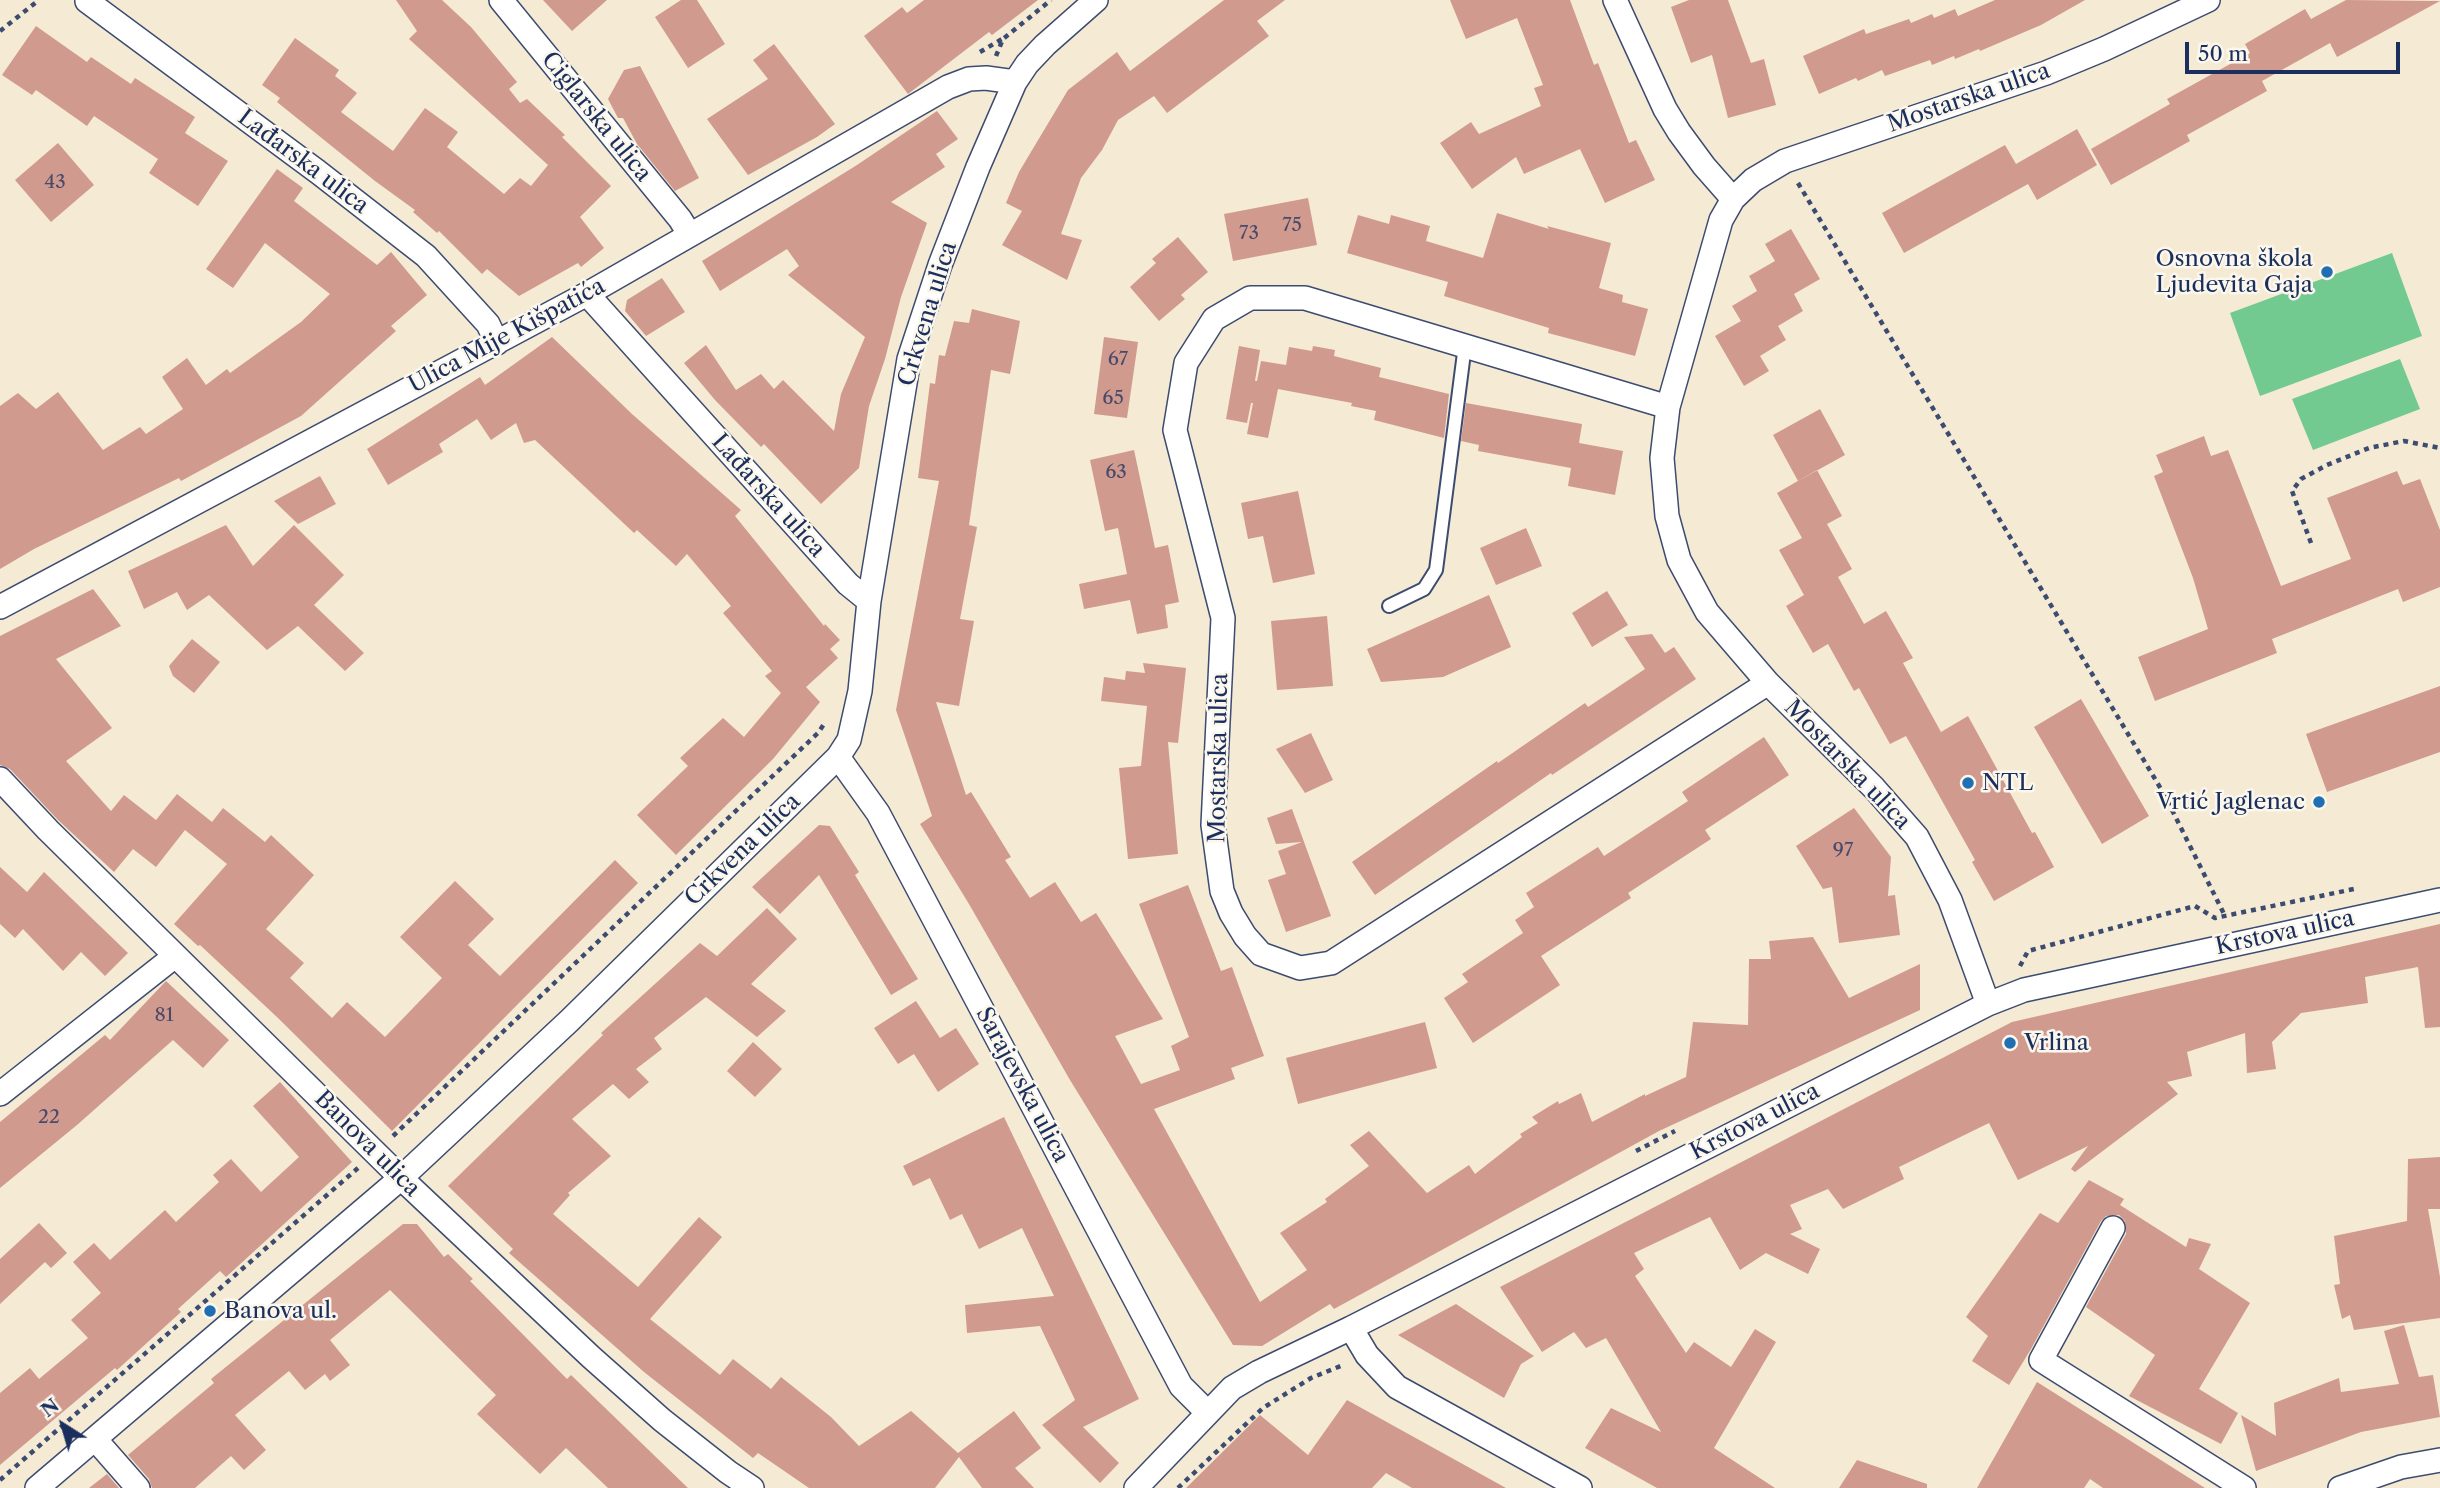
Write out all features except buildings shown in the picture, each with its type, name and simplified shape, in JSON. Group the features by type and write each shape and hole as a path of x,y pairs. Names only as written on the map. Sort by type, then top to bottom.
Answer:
{"street":[{"name":"Ciglarska ulica","path":"501,0 680,219 690,235"},
{"name":"Crkvena ulica","path":"37,1488 401,1178 569,1021 838,757 849,740 854,720 869,601 909,359 940,265 1015,82 1045,45 1096,0"},
{"path":"1615,0 1665,109 1703,166 1733,199"},
{"name":"Mostarska ulica","path":"1988,1004 1950,900 1917,836 1874,788 1768,683 1707,612 1679,560 1667,516 1662,458 1668,407 1720,220 1733,199 1752,180 1785,162 2104,50 2208,0"},
{"name":"Lađarska ulica","path":"87,1 318,172 426,256 488,324 496,343"},
{"name":"Ulica Mije Kišpatića","path":"0,607 587,294 948,87 969,79 986,78 1015,82"},
{"name":"Lađarska ulica","path":"587,294 848,584 869,601"},
{"name":"Mostarska ulica","path":"1668,407 1305,298 1250,298 1214,319 1186,363 1175,430 1223,618 1213,825 1222,891 1245,936 1261,954 1300,968 1331,963 1768,683"},
{"name":"Sarajevska ulica","path":"838,757 878,813 1181,1386 1207,1412"},
{"name":"Banova ulica","path":"0,779 401,1178 662,1420 727,1472 752,1488"},
{"name":"Krstova ulica","path":"1136,1488 1207,1412 1233,1388 1259,1372 1351,1328 1988,1004 2024,990 2440,900"},
{"path":"0,1094 175,956"},
{"path":"2113,1228 2041,1360 2244,1488"},
{"path":"1351,1328 1367,1355 1397,1387 1580,1488"},
{"path":"95,1439 138,1488"},
{"path":"2340,1488 2400,1466 2440,1460"}],"lane":[{"path":"1389,606 1424,589 1436,570 1465,345"}],"path":[{"path":"0,31 39,0"},
{"path":"986,78 1003,39 1051,0"},
{"path":"1785,162 2164,794 2225,916"},
{"path":"2311,543 2292,491 2301,480 2327,465 2369,448 2404,440 2440,448"},
{"path":"0,1480 376,1152 818,733 825,723"},
{"path":"1178,1488 1263,1408 1311,1378 1367,1355"}],"green space":[{"path":"2392,253 2422,336 2260,396 2230,313"},
{"path":"2400,359 2420,409 2313,450 2292,399"}],"place":[{"name":"Osnovna škola Ljudevita Gaja","path":"2327,272"},
{"name":"NTL","path":"1968,783"},
{"name":"Vrtić Jaglenac","path":"2319,802"},
{"name":"Vrlina","path":"2010,1043"},
{"name":"Banova ul.","path":"210,1311"}]}
